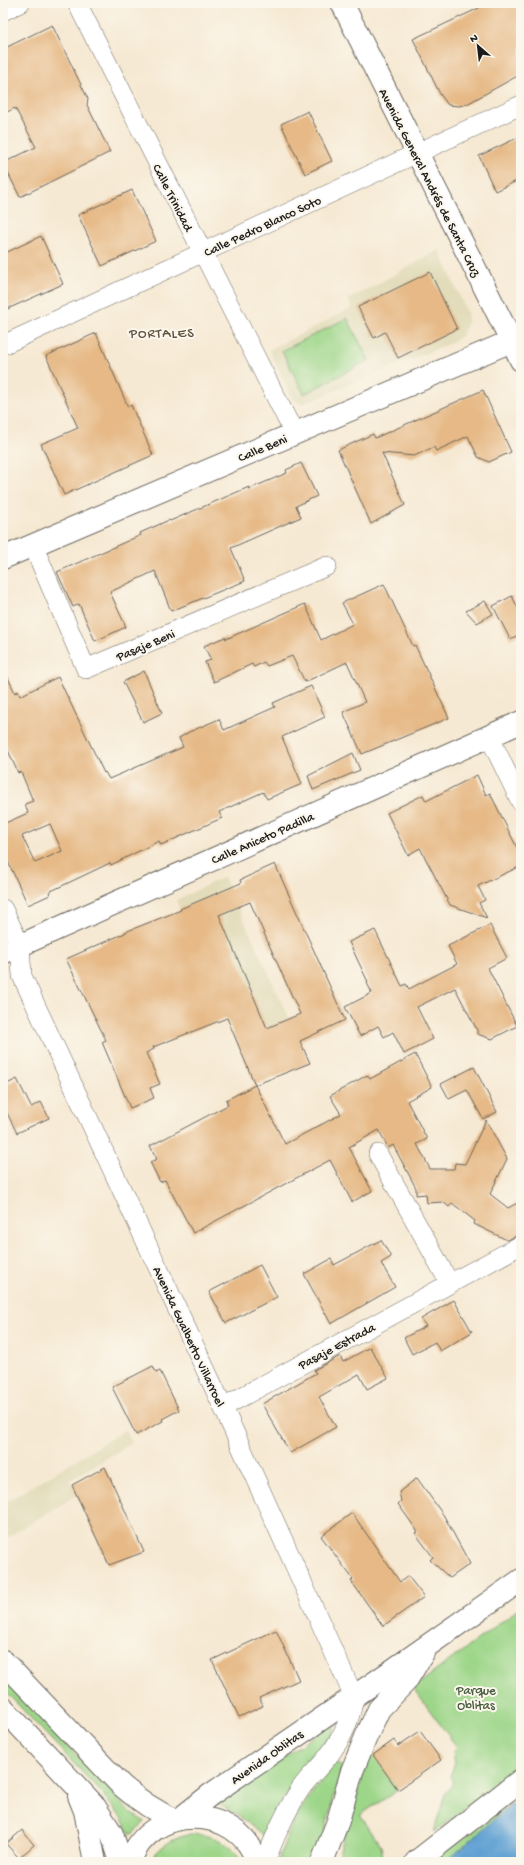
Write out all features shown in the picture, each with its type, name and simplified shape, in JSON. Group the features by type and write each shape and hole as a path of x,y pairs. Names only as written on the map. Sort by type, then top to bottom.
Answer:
{"main road":[{"name":"Avenida General Andrés de Santa Cruz","path":"342,3 416,154 516,339 521,360"},
{"name":"Calle Beni","path":"3,558 516,339"},
{"name":"Calle Aniceto Padilla","path":"11,949 521,722"},
{"name":"Avenida Oblitas","path":"178,1819 210,1795 354,1697 521,1580"},
{"path":"322,1862 338,1821 352,1771 379,1709 406,1681 427,1646"},
{"path":"3,1660 121,1785 140,1802 156,1812 178,1819 214,1820 231,1828 245,1840 255,1855 257,1862"},
{"path":"3,1708 94,1804 112,1834 121,1862"},
{"path":"71,1779 85,1811 94,1862"},
{"path":"416,1862 521,1780"},
{"path":"130,1862 138,1847 150,1833 162,1825 178,1819"}],"street":[{"path":"3,11 20,3"},
{"name":"Calle Trinidad","path":"77,3 294,433"},
{"name":"Calle Pedro Blanco Soto","path":"3,344 521,105"},
{"name":"Pasaje Beni","path":"33,545 86,669 327,566"},
{"path":"489,736 521,802"},
{"name":"Avenida Gualberto Villarroel","path":"3,909 11,949 22,976 222,1407 354,1697"},
{"name":"Avenida Gualberto Villarroel","path":"3,960 22,976"},
{"path":"378,1154 450,1284"},
{"name":"Pasaje Estrada","path":"222,1407 521,1245"},
{"path":"265,1862 284,1814 302,1787 334,1748 346,1728 354,1697"}],"shaded area":[{"path":"439,250 468,315 466,327 461,336 451,343 307,402 301,404 293,400 269,350 352,308 348,300"},
{"path":"224,877 310,1063 255,1085 176,900"},
{"path":"125,1430 132,1443 70,1480 77,1495 3,1540 3,1522 6,1519 3,1515 3,1504"}],"green space":[{"path":"347,318 369,360 304,394 282,351"},
{"name":"Parque Oblitas","path":"521,1607 521,1762 493,1788 434,1832 445,1794 454,1784 450,1776 455,1763 453,1751 457,1747 413,1688"},
{"path":"3,1678 131,1813 145,1822 130,1835 122,1819 102,1793 3,1689"},
{"path":"337,1720 332,1734 289,1789 262,1836 252,1826 230,1810 217,1803"},
{"path":"371,1750 398,1790 360,1815 381,1846 384,1862 335,1862 339,1853"},
{"path":"336,1763 342,1767 322,1842 310,1862 278,1862 289,1833 301,1809"},
{"path":"517,1799 446,1862 432,1862 441,1855"},
{"path":"190,1834 220,1840 227,1844 238,1855 242,1862 149,1862 166,1844"}],"water":[{"path":"521,1795 521,1862 446,1862 517,1799"}],"building":[{"path":"476,3 521,3 521,74 467,104 459,106 448,105 440,94 413,39 479,8"},
{"path":"52,25 88,99 87,105 110,152 20,197 3,163 36,147 15,108 3,114 3,49"},
{"path":"308,111 332,161 305,174 281,124"},
{"path":"521,136 521,179 495,191 479,156"},
{"path":"132,190 156,241 102,266 78,215"},
{"path":"41,236 63,284 3,311 3,254"},
{"path":"430,272 457,329 398,358 385,332 374,338 358,307"},
{"path":"96,333 128,407 131,405 153,455 64,495 41,444 78,428 46,356"},
{"path":"483,390 511,452 489,462 478,457 468,436 436,451 434,447 414,456 382,453 405,505 371,524 338,450 373,434 375,438"},
{"path":"301,463 317,496 296,506 301,517 231,548 245,581 171,611 155,571 110,592 126,627 95,641 79,604 73,607 57,572 141,535 140,533 169,520 170,521 249,487 249,489 287,473 286,470"},
{"path":"384,584 413,646 415,645 449,718 362,754 343,712 365,702 347,662 305,682 292,656 267,666 264,662 254,667 252,664 214,682 205,662 211,660 204,646 225,637 226,639 305,604 321,640 353,624 342,603"},
{"path":"512,596 521,614 521,634 510,639 493,606"},
{"path":"485,601 493,614 477,623 466,611"},
{"path":"3,667 15,693 18,691 20,696 58,677 104,773 105,772 109,779 183,747 179,738 189,732 219,719 224,730 275,707 273,703 311,686 325,717 282,737 302,784 267,799 263,792 219,812 222,818 161,845 159,841 111,865 110,863 49,892 50,895 28,905 3,851 3,824 28,813 25,804 33,801 21,772 18,773 3,739","holes":["50,824 62,851 35,863 22,836"]},
{"path":"144,671 162,713 143,722 123,682"},
{"path":"353,753 360,770 313,790 308,776"},
{"path":"477,775 486,795 490,793 521,856 521,866 478,886 485,900 479,903 487,918 450,905 420,848 408,855 387,813 423,795 426,801"},
{"path":"275,864 345,1020 300,1041 310,1063 255,1085 227,1018 153,1047 154,1049 146,1053 160,1084 150,1088 154,1098 130,1108 102,1042 106,1040 66,959 125,932 181,910 180,909 241,883 240,880","holes":["250,902 300,1014 267,1028 219,915"]},
{"path":"490,925 507,958 488,968 517,1026 492,1039 477,1034 477,1030 455,988 417,1007 433,1039 404,1054 393,1032 384,1037 378,1026 360,1036 345,1007 372,993 349,942 375,930 402,986 406,984 409,989 457,964 448,946"},
{"path":"415,1054 432,1087 407,1101 427,1139 417,1144 430,1169 454,1169 455,1163 465,1164 486,1120 507,1159 490,1194 508,1208 521,1201 521,1234 507,1240 474,1224 475,1221 452,1203 449,1207 443,1202 427,1203 426,1194 416,1195 416,1188 393,1145 388,1148 379,1130 349,1147 372,1191 352,1202 330,1160 193,1233 165,1180 160,1182 150,1162 157,1159 150,1146 228,1105 226,1100 255,1085 285,1144 341,1114 330,1096 367,1075 370,1079"},
{"path":"474,1067 497,1112 483,1119 467,1090 449,1099 441,1084"},
{"path":"17,1079 31,1107 41,1102 49,1118 17,1133 3,1105 3,1086"},
{"path":"381,1240 391,1257 381,1263 395,1287 331,1324 304,1274 331,1259 334,1265"},
{"path":"260,1265 277,1297 226,1323 209,1292"},
{"path":"454,1300 472,1332 440,1351 435,1342 412,1354 404,1338 426,1326 421,1319"},
{"path":"370,1347 388,1378 367,1389 359,1374 319,1397 336,1427 290,1453 262,1404 316,1373 314,1370 340,1356 343,1362"},
{"path":"153,1366 156,1373 160,1371 179,1410 162,1419 163,1421 136,1435 112,1387"},
{"path":"105,1467 144,1552 109,1565 72,1485"},
{"path":"417,1478 444,1516 470,1564 450,1578 430,1560 433,1557 415,1533 418,1532 398,1504 401,1501 399,1492"},
{"path":"352,1513 400,1582 408,1576 424,1597 383,1626 351,1581 353,1579 321,1536"},
{"path":"276,1630 299,1680 259,1698 263,1706 239,1717 212,1660"},
{"path":"420,1731 441,1760 398,1790 373,1755 394,1740 398,1746"},
{"path":"22,1830 34,1845 19,1858 6,1844"}],"district":[{"name":"PORTALES","path":"162,332"}]}
